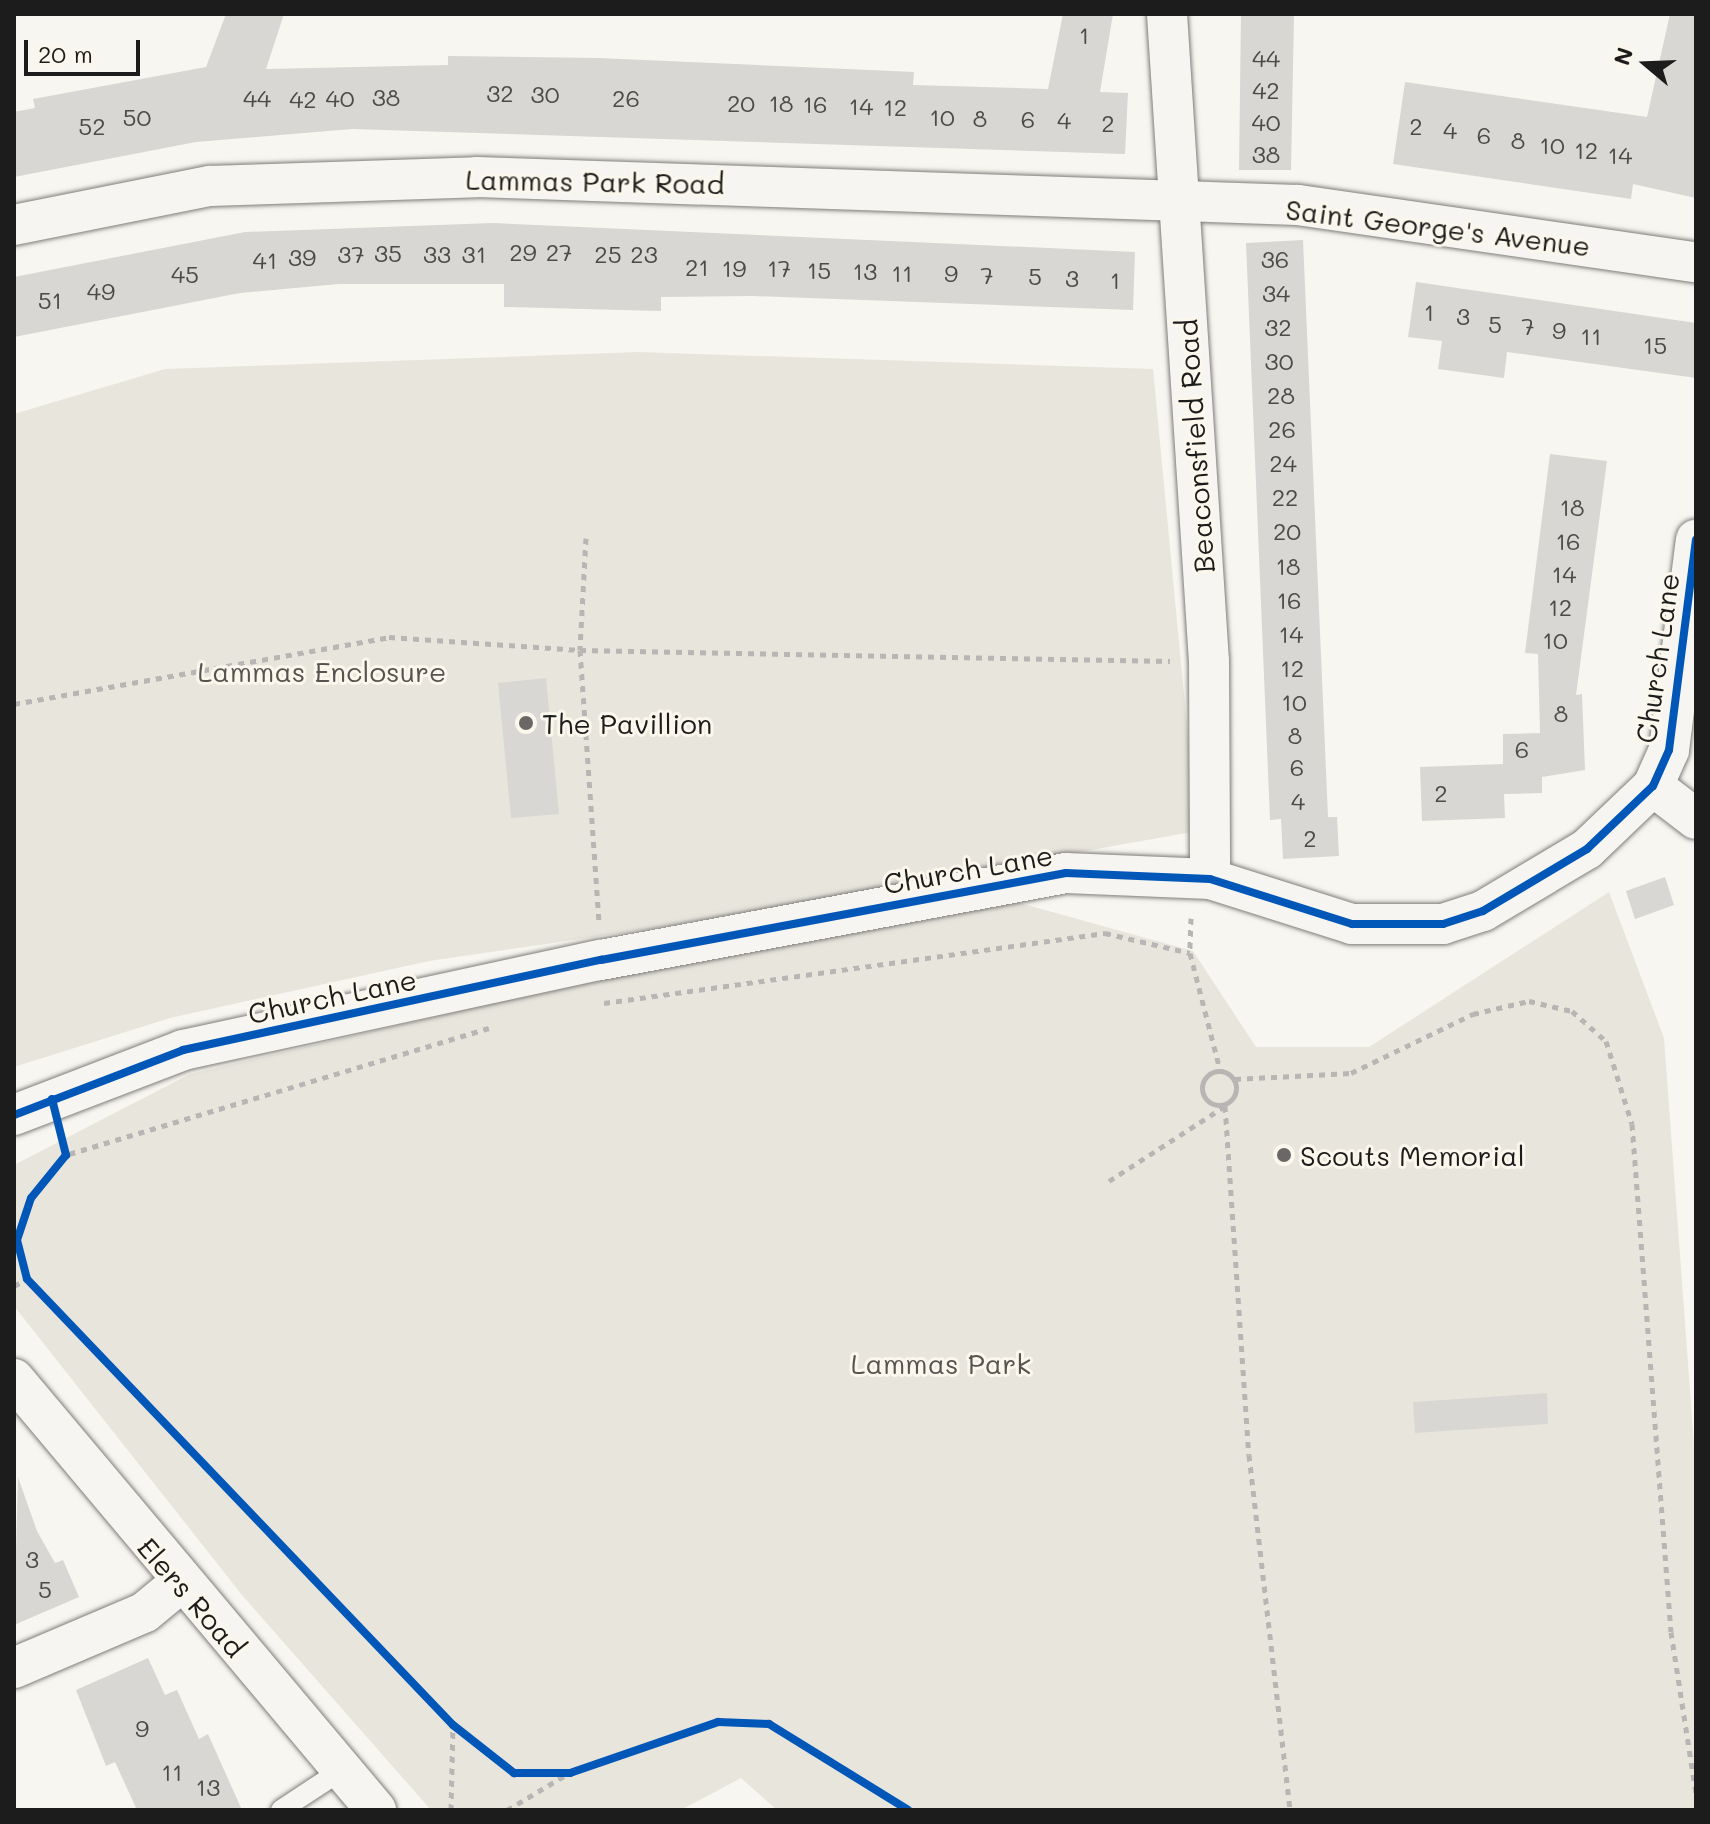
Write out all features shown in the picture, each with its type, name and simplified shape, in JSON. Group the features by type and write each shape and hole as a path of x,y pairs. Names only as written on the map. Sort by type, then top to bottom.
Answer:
{"street":[{"name":"Beaconsfield Road","path":"1167,14 1209,661 1202,878"},
{"name":"Lammas Park Road","path":"14,225 210,186 477,177 1180,205"},
{"name":"Saint George's Avenue","path":"1180,205 1298,205 1696,262"},
{"name":"Church Lane","path":"14,1115 183,1050 601,960 1066,873 1202,878 1352,924 1443,924 1542,880 1621,822 1653,786 1669,750 1696,540"},
{"path":"1653,786 1696,819"},
{"name":"Elers Road","path":"14,1379 179,1584 376,1810"},
{"path":"14,1668 145,1612 179,1584"}],"lane":[{"path":"281,1810 342,1770"}],"path":[{"path":"586,538 580,650 601,960"},
{"path":"14,704 389,637 580,650 1209,661"},
{"path":"1202,878 1190,953 1220,1070 1235,1079 1351,1073 1473,1014 1529,1001 1572,1011 1606,1041 1632,1124 1671,1632 1696,1793"},
{"path":"596,1005 1105,933 1190,953"},
{"path":"497,1026 66,1155 31,1198 17,1240 27,1279 453,1725 514,1773 570,1773"},
{"path":"1220,1070 1203,1083 1203,1097 1225,1106"},
{"path":"1109,1181 1225,1106 1236,1093 1235,1079"},
{"path":"1225,1106 1249,1455 1290,1810"},
{"path":"14,1286 27,1279"},
{"path":"507,1810 570,1773 718,1722 769,1724 908,1810"},
{"path":"451,1810 453,1725"}],"green space":[{"name":"Lammas Enclosure","path":"639,352 1153,369 1197,831 656,928 429,961 170,1018 14,1067 14,414 165,369"},
{"name":"Lammas Park","path":"1609,892 1664,1038 1696,1472 1696,1810 777,1810 741,1778 681,1810 431,1810 242,1595 14,1306 14,1165 190,1074 756,942 1012,901 1193,951 1256,1047 1369,1047"}],"building":[{"path":"226,14 284,14 266,69 448,65 448,56 598,58 914,72 913,85 1048,89 1063,14 1113,14 1100,92 1128,93 1125,154 352,129 196,142 14,177 14,112 35,108 33,99 206,67"},
{"path":"1241,14 1294,14 1291,170 1239,170"},
{"path":"1670,14 1696,14 1696,198 1633,184 1631,199 1393,164 1405,82 1647,117"},
{"path":"493,223 1135,252 1133,310 752,296 661,297 661,311 504,307 504,284 339,284 240,293 14,337 14,277 245,232"},
{"path":"1303,240 1328,817 1337,817 1339,856 1283,859 1281,819 1270,820 1246,243"},
{"path":"1416,282 1696,323 1696,378 1507,352 1504,378 1438,369 1442,341 1408,337"},
{"path":"1550,454 1607,461 1576,695 1582,694 1585,770 1542,777 1542,793 1504,794 1505,818 1422,821 1420,767 1503,764 1503,734 1540,733 1538,654 1525,653"},
{"name":"The Pavillion","path":"546,678 559,814 511,818 498,683"},
{"path":"1665,877 1674,905 1635,919 1626,891"},
{"path":"1547,1393 1548,1424 1415,1433 1413,1402"},
{"path":"18,1477 37,1531 55,1563 63,1560 79,1597 14,1625"},
{"path":"148,1658 165,1695 177,1690 199,1739 208,1734 242,1810 137,1810 115,1762 106,1766 76,1690"}],"cycle path":[{"path":"14,1115 183,1050 601,960 1066,873 1210,879 1352,924 1443,924 1483,911 1587,849 1653,786 1669,750 1696,540"},
{"path":"52,1099 66,1155 31,1198 17,1240 27,1279 453,1725 514,1773 570,1773 718,1722 769,1724 908,1810"}],"place":[{"name":"The Pavillion","path":"526,723"},
{"name":"Scouts Memorial","path":"1284,1155"}]}
